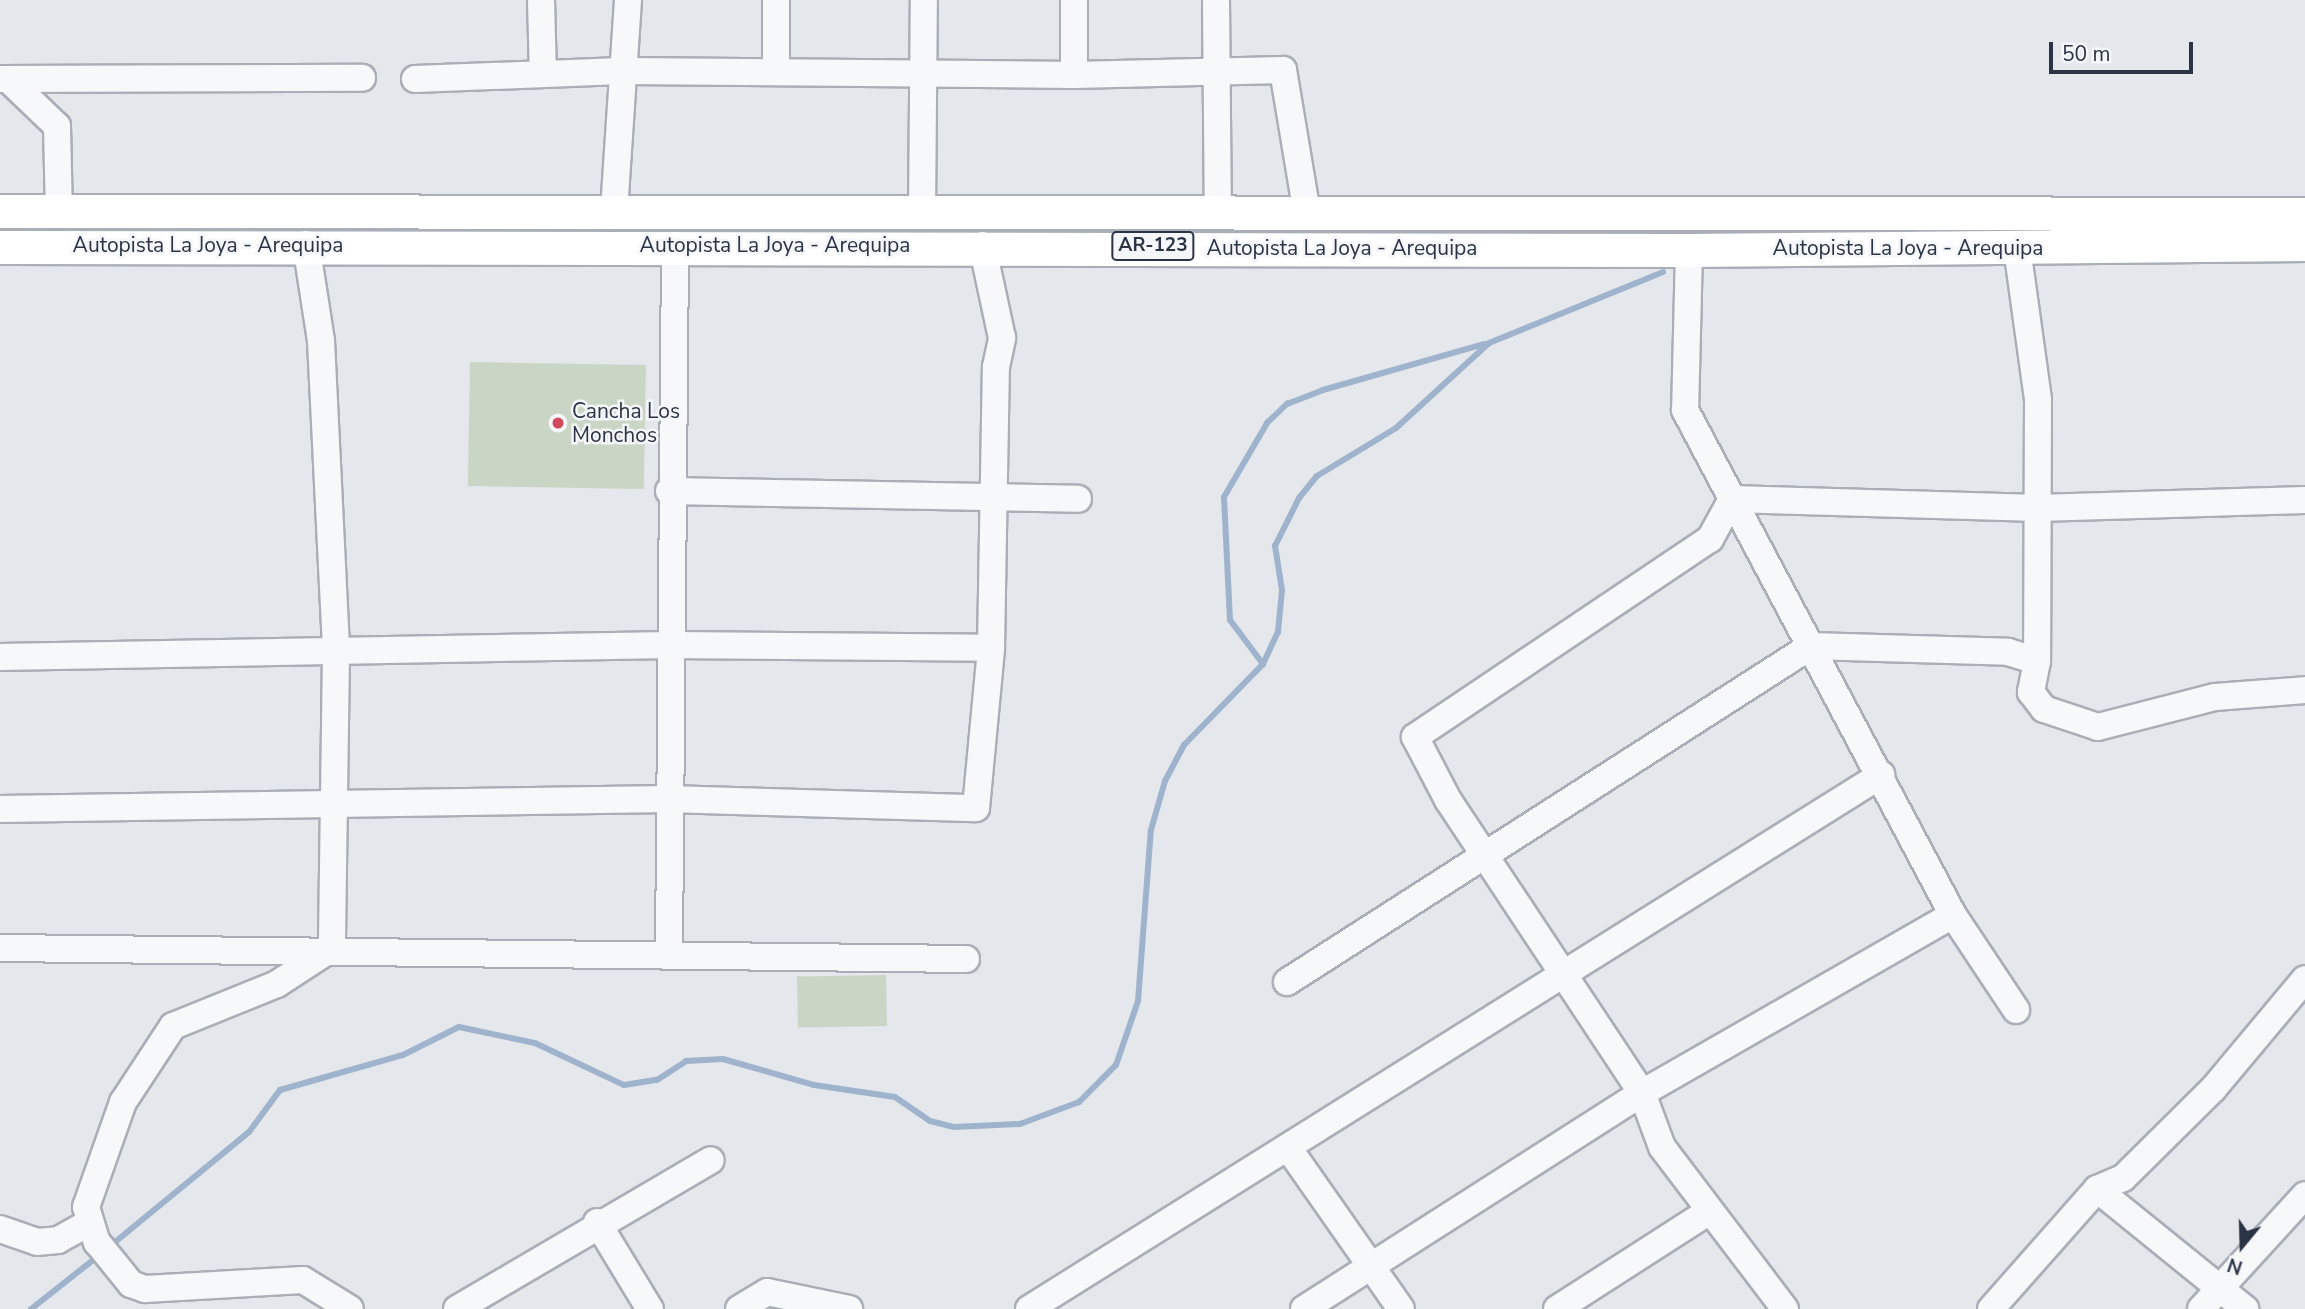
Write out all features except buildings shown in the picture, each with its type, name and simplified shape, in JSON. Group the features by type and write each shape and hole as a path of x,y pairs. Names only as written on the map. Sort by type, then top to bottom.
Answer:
{"main road":[{"name":"Autopista La Joya - Arequipa","path":"0,211 2305,214"},
{"name":"Autopista La Joya - Arequipa","path":"0,247 306,244 982,245 1689,250 2305,244"}],"street":[{"path":"541,0 542,74"},
{"path":"614,211 627,71 628,0"},
{"path":"776,0 776,72"},
{"path":"922,213 924,0"},
{"path":"1074,0 1074,75"},
{"path":"1216,0 1219,69 1218,213"},
{"path":"415,79 627,71 924,71 1074,75 1219,69 1283,70 1307,213"},
{"path":"4,79 362,78"},
{"path":"4,79 57,126 60,211"},
{"path":"306,244 321,341 336,653 331,948"},
{"path":"669,952 669,491 675,245"},
{"path":"0,809 335,800 668,799 976,808 991,648 1002,338 982,245"},
{"path":"2017,247 2038,400 2037,662 2031,692 2044,709 2098,727 2215,697 2305,690"},
{"path":"1689,250 1685,410 1953,915 2016,1010"},
{"path":"669,491 995,495 1077,499"},
{"path":"1732,499 2038,508 2305,500"},
{"path":"1732,499 1710,539 1415,737 1642,1093 1662,1147 1771,1305"},
{"path":"0,657 670,645 991,648"},
{"path":"1287,982 1486,851 1811,646 1965,647 2037,662"},
{"path":"1029,1309 1568,976 1881,775"},
{"path":"1304,1309 1642,1093 1953,915"},
{"path":"0,948 331,948 966,959"},
{"path":"331,948 278,984 198,1011 160,1040 140,1068 105,1145 86,1206 89,1223 113,1264 131,1284 145,1289 303,1280 350,1309"},
{"path":"1990,1309 2097,1189 2123,1178 2157,1148 2305,979"},
{"path":"1289,1149 1401,1309"},
{"path":"457,1309 597,1222 711,1160"},
{"path":"2097,1189 2245,1309"},
{"path":"2201,1309 2305,1195"},
{"path":"1557,1309 1708,1212"},
{"path":"597,1222 650,1309"},
{"path":"0,1228 37,1242 58,1240 89,1223"},
{"path":"739,1309 767,1292 849,1309"}],"green space":[{"name":"Cancha Los Monchos","path":"470,362 646,365 644,489 468,486"},
{"path":"886,975 887,1026 798,1028 797,977"}],"waterway":[{"path":"109,1247 249,1132 280,1090 403,1055 459,1027 535,1043 624,1085 657,1080 686,1061 723,1059 814,1085 895,1097 930,1121 954,1127 1020,1124 1079,1102 1116,1065 1138,1001 1151,830 1165,781 1184,745 1263,664 1278,632 1282,590 1275,546 1299,498 1317,476 1396,428 1489,343 1663,272"},
{"path":"1263,664 1230,620 1224,497 1267,423 1287,404 1323,390 1485,344"},
{"path":"31,1309 98,1256"}],"place":[{"name":"Cancha Los Monchos","path":"558,423"}]}
